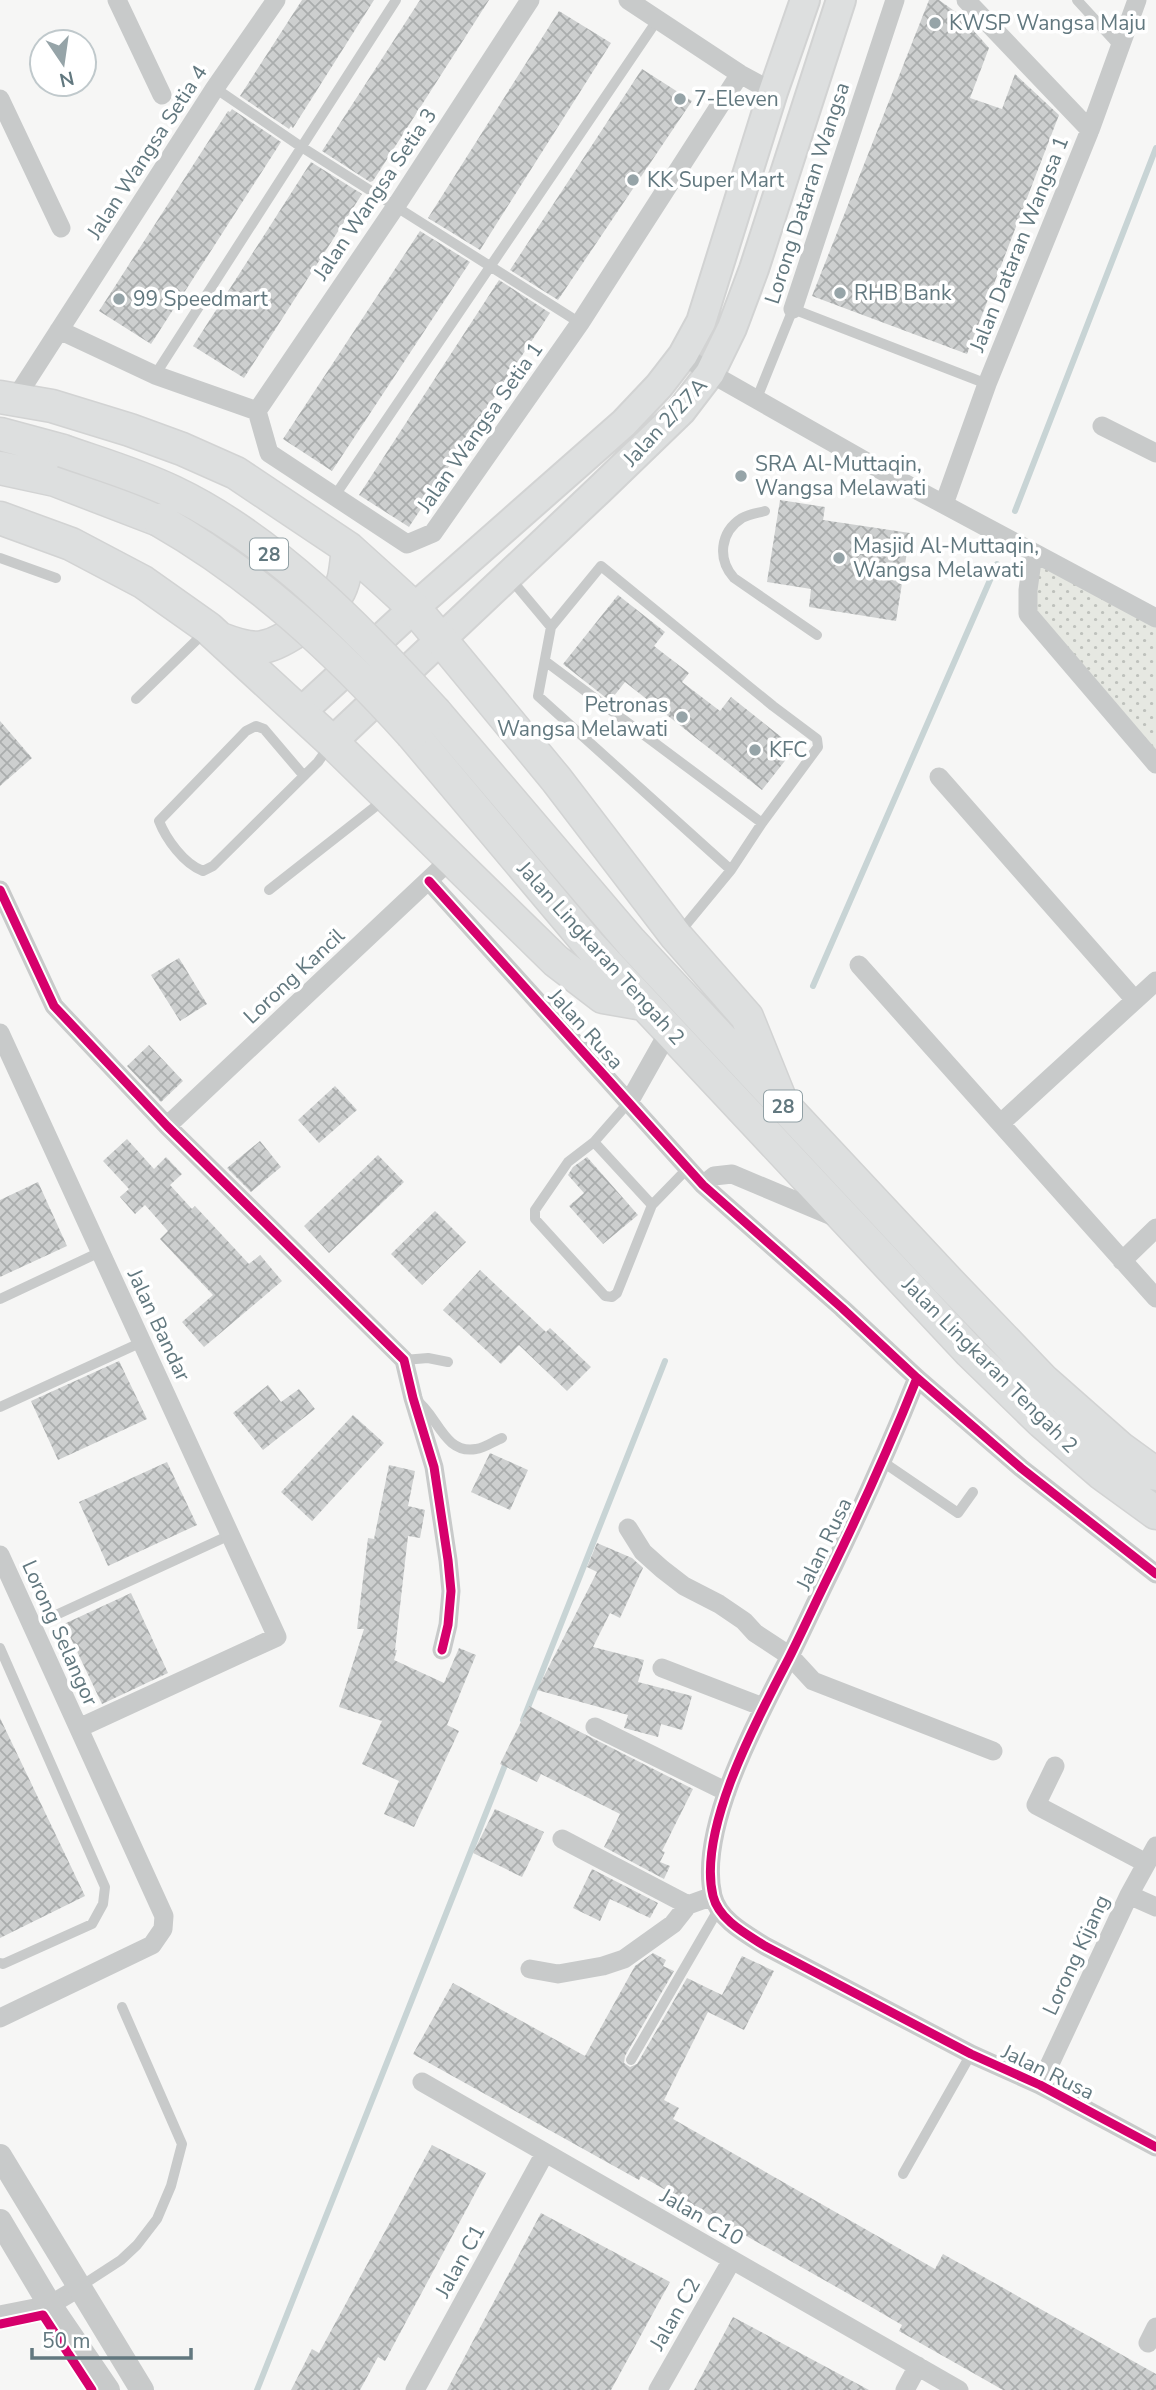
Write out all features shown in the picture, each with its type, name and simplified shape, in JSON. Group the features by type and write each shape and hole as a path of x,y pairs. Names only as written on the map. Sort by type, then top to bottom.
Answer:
{"highway":[{"path":"7,398 52,406 130,430 236,472 348,548 414,608 556,779 676,936 747,1017 783,1106"},
{"name":"Jalan Lingkaran Tengah 2","path":"0,434 63,451 175,493 219,518 304,582 379,652 436,713 631,942 1044,1381 1120,1448 1156,1474"},
{"name":"Jalan Lingkaran Tengah 2","path":"0,468 55,480 159,520 201,544 283,606 356,674 412,734 582,936 643,1004 970,1352 1042,1422 1101,1473 1156,1513"},
{"path":"2,523 71,544 143,582 214,633 332,742 556,961 603,997 643,1004"},
{"path":"214,633 244,646 262,648 282,641 316,616 337,596 346,568 348,548"}],"main road":[{"name":"Jalan 2/27A","path":"300,713 414,608 624,423 659,386 683,355 701,322 804,0"},
{"name":"Jalan 2/27A","path":"332,742 681,411 710,373 732,328 754,269 842,1"}],"street":[{"path":"117,0 162,95"},
{"name":"Jalan Wangsa Setia 4","path":"7,398 59,330 215,88 276,0"},
{"name":"Jalan Wangsa Setia 3","path":"257,411 396,206 530,0"},
{"path":"628,0 740,74 773,92"},
{"name":"Lorong Dataran Wangsa","path":"793,309 895,0"},
{"path":"966,0 1090,131"},
{"name":"Jalan Dataran Wangsa 1","path":"944,504 987,384 1090,131 1137,0"},
{"name":"Jalan Wangsa Setia 1","path":"257,411 269,453 407,544 433,533 580,323 740,74"},
{"path":"0,99 61,228"},
{"path":"59,330 155,375 257,411"},
{"path":"683,355 902,482 1156,618"},
{"path":"1102,426 1154,447"},
{"path":"1033,554 1028,614 1156,764"},
{"path":"939,776 1135,1000"},
{"name":"Lorong Kancil","path":"167,1126 452,859"},
{"name":"Jalan Rusa","path":"429,881 687,1169 917,1378 883,1462 764,1707 727,1793 712,1848 715,1903 741,1931 765,1946 971,2054 1040,2085 1156,2147"},
{"path":"0,890 54,1006 167,1126 404,1360 434,1467 448,1560 452,1591 442,1650"},
{"path":"859,965 1156,1298"},
{"path":"1002,1123 1156,981"},
{"path":"629,1102 669,1031"},
{"name":"Jalan Bandar","path":"0,1033 6,1062 100,1252 277,1637 79,1728"},
{"path":"703,1185 714,1176 732,1174 853,1225"},
{"path":"1122,1261 1156,1228"},
{"path":"917,1378 1021,1468 1156,1574"},
{"path":"628,1528 643,1552 662,1569 684,1586 744,1621 768,1643 790,1656 813,1681 993,1751"},
{"name":"Lorong Selangor","path":"0,1556 164,1916 163,1929 152,1945 0,2018"},
{"path":"662,1668 764,1707"},
{"path":"595,1727 727,1793"},
{"path":"1055,1766 1036,1805 1151,1855"},
{"path":"562,1839 688,1905 715,1903"},
{"name":"Lorong Kijang","path":"1040,2085 1129,1895 1151,1855"},
{"path":"1129,1895 1156,1907"},
{"path":"530,1969 558,1973 603,1966 624,1959 673,1924 688,1905"},
{"name":"Jalan C10","path":"422,2082 959,2390"},
{"name":"Jalan C1","path":"415,2390 545,2153"},
{"path":"0,2156 142,2390"},
{"path":"0,2221 50,2305 108,2390"},
{"name":"Jalan C2","path":"658,2390 732,2260"},
{"path":"0,2315 50,2305 80,2287"},
{"path":"905,2390 918,2366"}],"lane":[{"path":"155,375 396,0"},
{"path":"1077,0 1120,47"},
{"path":"334,498 658,19"},
{"path":"215,88 300,146 580,323"},
{"path":"793,309 987,384"},
{"name":"Lorong Dataran Wangsa","path":"757,398 793,309"},
{"path":"765,512 745,516 724,538 722,557 726,569 734,578 817,635"},
{"path":"0,558 56,578"},
{"path":"676,936 731,870 818,747 817,739 601,566 551,626 538,696 731,870"},
{"path":"508,577 551,626"},
{"path":"136,699 214,633"},
{"path":"545,661 762,823"},
{"path":"303,776 264,729 256,726 246,731 159,821 164,833 193,867 203,871 213,866 318,762 332,742"},
{"path":"269,890 388,797"},
{"path":"629,1102 594,1142 568,1162 536,1210 535,1219 606,1296 612,1297 617,1293 652,1205 687,1169"},
{"path":"594,1142 652,1205"},
{"path":"0,1299 100,1252"},
{"path":"0,1407 142,1342"},
{"path":"404,1360 428,1358 448,1362"},
{"path":"413,1398 427,1407 449,1441 460,1449 477,1449 502,1438"},
{"path":"883,1462 958,1513 973,1492"},
{"path":"32,1626 230,1535"},
{"path":"0,1648 105,1887 103,1904 92,1924 0,1963"},
{"path":"631,2060 715,1903"},
{"path":"80,2287 121,2260 137,2245 157,2219 171,2186 182,2144 122,2007"},
{"path":"903,2174 971,2054"}],"shaded area":[{"path":"1039,564 1156,626 1156,753 1033,608"}],"building":[{"path":"302,0 374,0 293,128 291,126 289,129 240,96"},
{"path":"420,0 489,0 370,182 322,151"},
{"path":"929,0 939,0 960,15 989,48 970,98 1002,109 1015,74 1059,115 967,354 812,296"},
{"path":"559,11 611,43 480,250 428,218"},
{"path":"642,69 692,101 558,300 510,270"},
{"path":"232,109 281,142 151,344 99,311 228,111"},
{"path":"311,162 362,194 244,378 193,346"},
{"path":"420,231 470,262 332,471 283,439"},
{"path":"499,280 550,313 409,527 359,495"},
{"name":"Masjid Al-Muttaqin, Wangsa Melawati","path":"780,500 825,507 823,520 910,533 896,621 809,607 811,589 767,582"},
{"path":"618,595 665,632 654,646 689,673 682,682 720,711 731,697 795,748 762,790 625,682 610,701 563,664"},
{"path":"0,721 32,758 0,786"},
{"path":"179,958 207,1004 180,1021 151,975"},
{"path":"149,1045 183,1081 161,1102 127,1066"},
{"path":"335,1086 357,1110 319,1143 298,1120"},
{"path":"127,1139 154,1169 166,1157 182,1174 170,1185 192,1209 195,1206 249,1264 260,1255 282,1281 204,1347 182,1322 213,1295 160,1239 168,1231 145,1205 135,1214 120,1197 129,1189 103,1161"},
{"path":"260,1141 281,1167 251,1192 227,1168"},
{"path":"378,1155 404,1182 329,1253 304,1226"},
{"path":"587,1157 638,1215 603,1244 569,1206 584,1193 568,1175 573,1167"},
{"path":"38,1182 67,1246 0,1277 0,1200"},
{"path":"435,1211 466,1242 422,1285 391,1254"},
{"path":"480,1270 546,1332 550,1328 591,1367 567,1391 519,1345 501,1364 443,1310"},
{"path":"119,1361 147,1419 58,1460 31,1401"},
{"path":"268,1385 281,1402 299,1389 315,1409 263,1450 233,1413"},
{"path":"353,1415 384,1443 312,1521 281,1492"},
{"path":"490,1453 528,1470 510,1510 471,1492"},
{"path":"167,1462 197,1525 108,1566 79,1502"},
{"path":"389,1465 415,1471 408,1506 425,1510 420,1538 408,1536 394,1660 444,1683 459,1648 476,1655 447,1725 459,1731 414,1827 384,1814 399,1781 362,1764 382,1721 339,1707 364,1629 357,1629 368,1538 374,1539"},
{"path":"597,1543 632,1558 643,1568 620,1618 610,1613 593,1647 644,1660 638,1682 692,1696 682,1730 661,1724 658,1737 624,1728 628,1715 537,1690 597,1572 587,1567"},
{"path":"131,1593 168,1673 102,1704 64,1624"},
{"path":"529,1706 693,1789 662,1851 665,1852 660,1862 670,1866 664,1879 604,1847 620,1814 541,1774 537,1782 500,1764"},
{"path":"0,1718 85,1896 0,1938"},
{"path":"495,1809 544,1832 522,1877 473,1853"},
{"path":"592,1869 658,1903 650,1918 610,1899 600,1921 573,1908"},
{"path":"653,1953 666,1960 663,1966 674,1971 625,2056 624,2063 630,2067 637,2064 687,1978 722,1995 742,1956 774,1971 744,2030 708,2012 664,2100 679,2108 673,2119 935,2269 943,2254 1156,2374 1156,2390 1003,2390 899,2331 902,2325 861,2301 641,2176 639,2180 413,2054 453,1983 585,2056 635,1966"},
{"path":"432,2145 486,2173 385,2361 378,2357 360,2390 291,2390 312,2349 319,2353"},
{"path":"541,2213 670,2282 611,2390 447,2390"},
{"path":"733,2317 802,2354 869,2390 694,2390"}],"waterway":[{"path":"1015,511 1156,148"},
{"path":"813,986 997,564"},
{"path":"523,1720 665,1361"},
{"path":"257,2390 507,1760"}],"cycle path":[{"path":"429,881 703,1185 1021,1468 1156,1574"},
{"path":"0,890 54,1006 167,1126 404,1360 434,1467 448,1560 451,1591 448,1625 442,1650"},
{"path":"917,1378 855,1520 733,1774 714,1839 710,1869 713,1896 716,1905 727,1919 765,1946 971,2054 1040,2085 1156,2147"},
{"path":"0,2324 43,2315 92,2390"}],"place":[{"name":"KWSP Wangsa Maju","path":"935,23"},
{"name":"7-Eleven","path":"680,99"},
{"name":"KK Super Mart","path":"633,180"},
{"name":"RHB Bank","path":"840,293"},
{"name":"99 Speedmart","path":"119,299"},
{"name":"SRA Al-Muttaqin, Wangsa Melawati","path":"741,476"},
{"name":"Masjid Al-Muttaqin, Wangsa Melawati","path":"839,558"},
{"name":"Petronas Wangsa Melawati","path":"682,717"},
{"name":"KFC","path":"755,750"}]}
